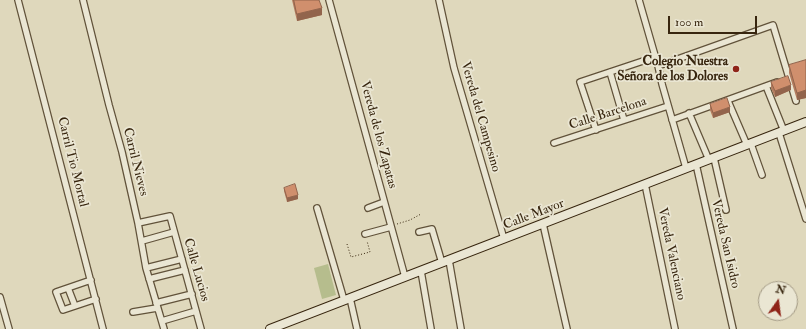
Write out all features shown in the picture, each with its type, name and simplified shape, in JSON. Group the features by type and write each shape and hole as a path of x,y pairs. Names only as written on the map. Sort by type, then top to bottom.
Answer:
{"main road":[{"name":"Calle Mayor","path":"275,328 806,122"}],"street":[{"name":"Carril Tio Mortal","path":"18,0 103,329"},
{"name":"Carril Nieves","path":"84,0 109,105 122,152 142,241 146,268 164,329"},
{"name":"Vereda de los Zapatas","path":"329,0 405,277"},
{"name":"Vereda del Campesino","path":"438,0 454,68 504,239"},
{"path":"639,0 686,168"},
{"path":"658,66 773,25 796,101"},
{"path":"596,130 580,82 654,57"},
{"path":"610,72 624,120"},
{"path":"672,120 789,78"},
{"path":"766,86 782,132 806,218"},
{"path":"727,99 762,175"},
{"name":"Calle Barcelona","path":"554,143 668,106"},
{"path":"689,113 711,159 726,210"},
{"name":"Vereda San Isidro","path":"696,164 733,329"},
{"name":"Vereda Valenciano","path":"645,184 675,329"},
{"path":"368,208 384,202"},
{"path":"317,208 358,329"},
{"name":"Calle Lucios","path":"138,223 170,216 201,329"},
{"path":"543,224 567,329"},
{"path":"365,234 391,227"},
{"path":"419,232 432,229 446,261 461,329"},
{"path":"142,241 174,232"},
{"path":"146,268 182,259"},
{"path":"149,279 185,270"},
{"path":"421,271 431,329"},
{"path":"91,280 56,292 63,310 96,299"},
{"path":"68,288 75,306"},
{"path":"133,312 192,294"},
{"path":"0,297 9,329"},
{"path":"162,321 196,311"}],"path":[{"path":"391,227 421,214"},
{"path":"347,244 351,257 370,252 365,234"}],"green space":[{"path":"328,264 336,295 322,299 314,268"}],"building":[{"path":"294,0 319,0 322,8 297,14"},
{"path":"806,60 806,90 797,93 789,65"},
{"path":"788,76 791,85 775,91 771,82"},
{"path":"727,98 730,107 713,113 710,104"},
{"path":"295,184 298,195 287,198 284,188"}],"place":[{"name":"Colegio Nuestra Señora de los Dolores","path":"736,69"}]}
